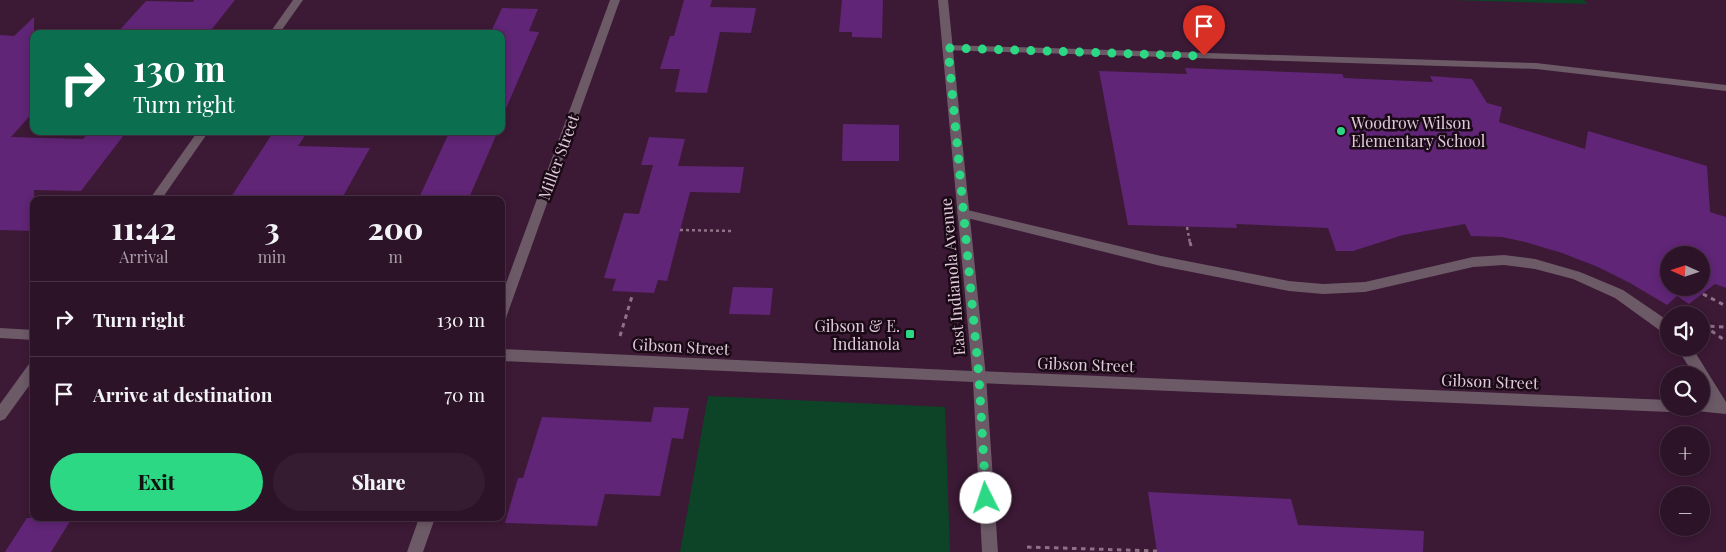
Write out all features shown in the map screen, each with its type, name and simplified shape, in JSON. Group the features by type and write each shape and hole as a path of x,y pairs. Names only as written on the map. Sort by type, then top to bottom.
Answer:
{"street":[{"path":"277,30 298,0"},
{"name":"Miller Street","path":"505,304 615,0"},
{"name":"East Indianola Avenue","path":"943,0 979,377 990,552"},
{"path":"948,48 1536,66 1726,88"},
{"path":"158,196 201,135"},
{"path":"963,213 1161,261 1289,286 1323,289 1365,287 1473,262 1504,260 1535,264 1576,275 1619,294 1660,323"},
{"path":"0,333 30,335"},
{"name":"Gibson Street","path":"505,356 1660,406"},
{"path":"1690,356 1724,408"},
{"path":"0,415 30,374"},
{"path":"1710,407 1724,408"},
{"path":"415,552 426,521"}],"path":[{"path":"680,230 734,231"},
{"path":"620,336 634,292"},
{"path":"1707,296 1726,306"},
{"path":"1710,326 1726,327"},
{"path":"1710,331 1726,341"},
{"path":"1027,547 1157,551"}],"green space":[{"path":"1449,0 1584,0 1587,4"},
{"path":"708,396 945,407 950,552 680,552"}],"building":[{"path":"194,0 235,0 211,30 120,30 146,1 193,2"},
{"path":"684,0 712,0 710,7 756,8 751,33 720,32 707,93 675,92 680,69 660,69 670,36 674,36"},
{"path":"842,0 883,0 882,38 852,37 852,32 839,32"},
{"path":"502,8 538,9 529,31 539,32 505,111 505,30 492,30"},
{"path":"34,17 34,30 30,30 30,116 11,137 83,139 86,135 124,135 81,191 34,190 34,196 30,196 30,231 0,230 0,35 14,36"},
{"path":"1185,68 1342,74 1344,78 1433,82 1430,76 1472,79 1487,103 1502,107 1499,122 1585,149 1588,131 1707,166 1710,212 1726,217 1726,288 1715,284 1710,288 1710,246 1660,246 1660,296 1677,296 1667,305 1598,267 1562,253 1525,242 1502,237 1471,236 1465,224 1403,235 1353,251 1336,251 1328,228 1236,224 1237,228 1128,225 1099,71 1187,74"},
{"path":"843,124 899,125 899,161 842,161"},
{"path":"271,135 305,135 298,146 370,148 343,196 232,196"},
{"path":"448,135 496,135 470,196 420,196"},
{"path":"649,137 685,139 678,166 744,167 740,193 690,192 667,281 658,280 654,293 612,291 616,279 604,278 624,213 639,214 653,165 641,165"},
{"path":"733,287 773,288 770,315 729,314"},
{"path":"1677,296 1699,296 1689,304"},
{"path":"654,407 689,408 683,439 672,438 660,496 605,494 597,526 505,523 518,478 523,478 542,417 651,422"},
{"path":"1148,492 1291,499 1298,525 1424,531 1423,552 1157,552"},
{"path":"27,518 30,518 30,521 70,521 51,552 5,552"}],"place":[{"name":"Woodrow Wilson Elementary School","path":"1341,131"},
{"name":"Gibson & E. Indianola","path":"910,334"}],"route":[{"path":"986,498 979,377 948,48 1204,56"}]}
